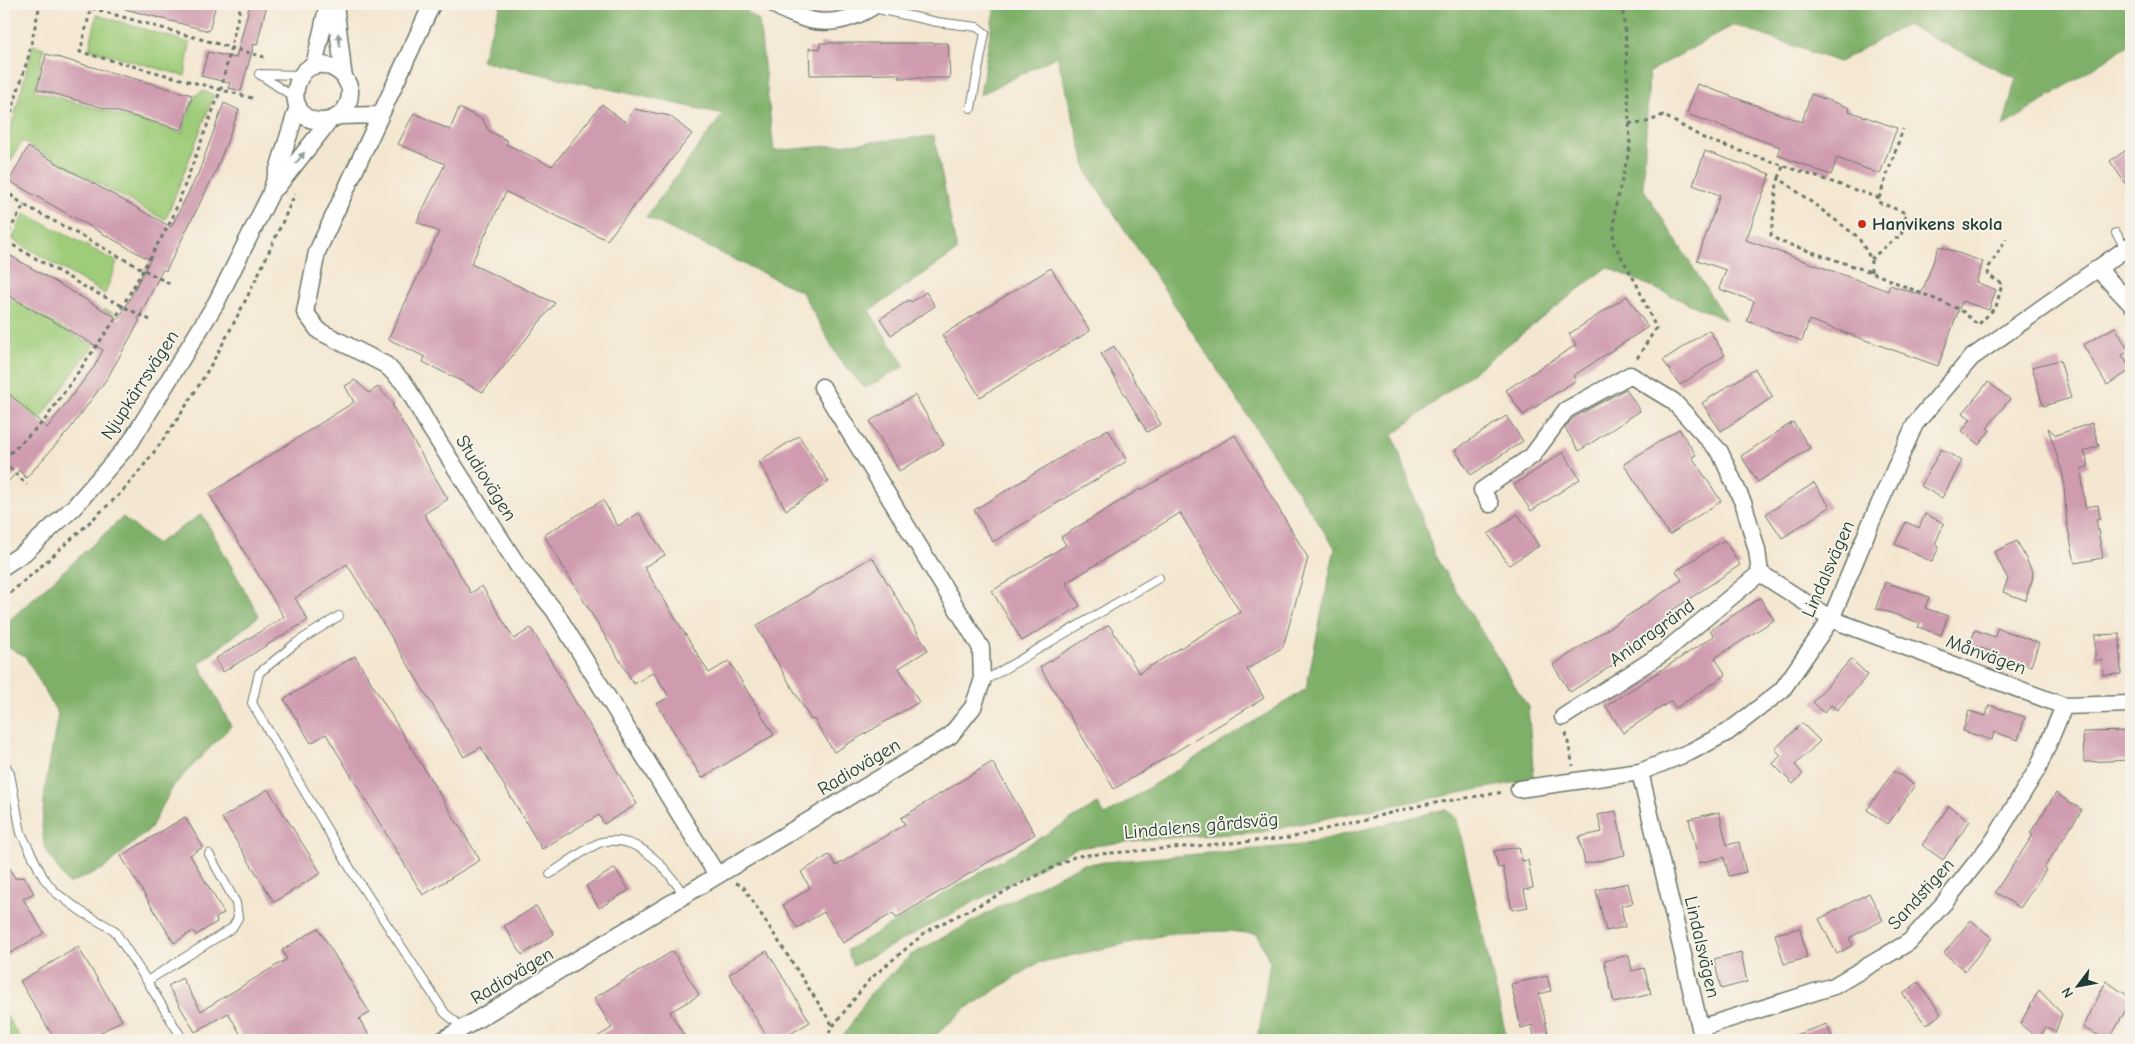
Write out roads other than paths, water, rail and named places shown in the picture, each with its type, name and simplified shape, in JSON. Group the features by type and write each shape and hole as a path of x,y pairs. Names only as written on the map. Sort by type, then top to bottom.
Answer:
{"street":[{"name":"Njupkärrsvägen","path":"4,566 25,552 74,507 130,443 216,303 270,195 296,102 295,88 308,70 328,4"},
{"path":"334,4 344,76 350,93 359,102 379,115"},
{"name":"Studiovägen","path":"432,4 317,252 305,312 319,330 386,365 405,384 430,428 518,566 554,610 717,875"},
{"path":"774,4 778,8 810,21 827,22 838,21 860,14 874,6"},
{"path":"308,70 329,66 344,76"},
{"name":"Njupkärrsvägen","path":"270,195 349,102 350,93"},
{"path":"296,102 312,119 379,115"},
{"name":"Lindalsvägen","path":"1702,1034 1640,772 1690,752 1728,732 1782,690 1831,619 1915,424 1972,358 2129,246"},
{"path":"2098,269 2131,304"},
{"path":"1486,497 1532,456 1566,410 1630,375 1673,401 1720,452 1744,505 1760,573 1831,619"},
{"name":"Radiovägen","path":"447,1039 950,736 973,707 982,682 980,648 822,387"},
{"name":"Aniaragränd","path":"1563,718 1663,653 1760,573"},
{"name":"Månvägen","path":"1831,619 2064,706 2131,704"},
{"name":"Sandstigen","path":"1702,1034 1834,986 1909,942 1944,903 1994,840 2038,768 2064,706"},
{"path":"1519,789 1640,772"}],"lane":[{"path":"874,6 920,18 977,27 985,33 971,108"},
{"path":"296,102 259,74 308,70"},
{"path":"2116,233 2129,246"},
{"path":"982,682 1159,578"},
{"path":"339,616 296,643 259,673 252,703 354,873 445,1013 463,1028"},
{"path":"4,763 10,774 21,833 43,877 55,892 82,912 114,930 183,1040"},
{"path":"550,874 601,842 624,842 654,856 672,876 684,895"},
{"path":"147,981 232,928 238,918 236,903 208,854"}],"place":[{"name":"Hanvikens skola","path":"1862,224"}]}
